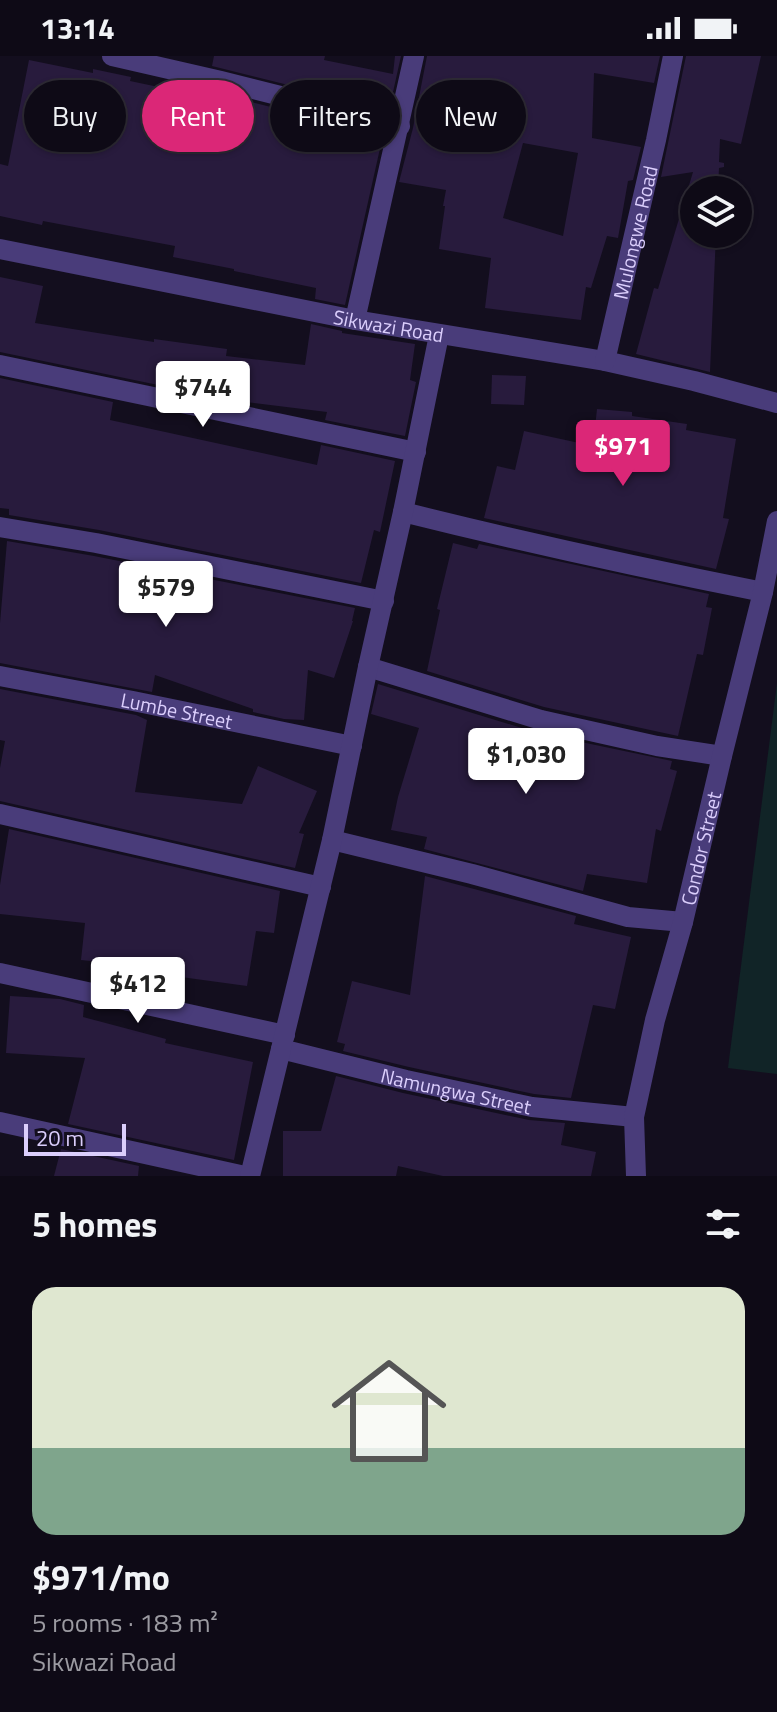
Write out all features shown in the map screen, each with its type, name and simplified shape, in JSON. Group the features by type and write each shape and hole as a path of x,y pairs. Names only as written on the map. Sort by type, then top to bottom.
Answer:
{"street":[{"path":"112,56 270,93"},
{"path":"400,126 414,56"},
{"name":"Mulongwe Road","path":"605,361 673,56"},
{"path":"355,320 394,152"},
{"name":"Sikwazi Road","path":"0,249 355,320 605,361 777,403"},
{"path":"0,1122 247,1176 332,840 439,335"},
{"path":"0,365 416,452"},
{"path":"403,512 619,563 763,592"},
{"name":"Condor Street","path":"636,1176 634,1117 655,1020 683,922 763,592 777,521"},
{"path":"0,527 96,543 384,601"},
{"path":"368,667 541,720 657,746 722,756"},
{"name":"Lumbe Street","path":"0,676 352,746"},
{"path":"0,814 321,887"},
{"path":"332,840 628,917 683,922"},
{"name":"Namungwa Street","path":"0,973 283,1042 406,1080 532,1107 634,1117"}],"green space":[{"path":"777,683 777,1074 728,1068"}],"building":[{"path":"214,56 325,56 324,60 393,74 395,56 401,56 396,80 270,80 212,66"},
{"path":"427,56 660,56 654,83 594,73 592,138 641,147 633,180 628,181 618,238 607,236 591,288 586,287 581,320 485,308 491,258 439,249 446,190 399,182 416,113 416,152 521,152 503,218 563,236 578,153 526,144 526,80 422,80"},
{"path":"686,56 761,56 741,144 720,139 719,162 724,163 724,167 719,168 719,176 692,176 693,172 661,177"},
{"path":"29,60 93,73 93,69 131,77 130,81 142,84 142,152 254,152 254,103 270,107 270,152 379,152 345,305 315,299 316,288 173,257 175,246 0,216 0,164 8,166 24,85 24,152 126,152 126,80 25,80"},
{"path":"680,215 680,248 715,248 710,372 636,354 654,288 658,289"},
{"path":"0,277 43,286 35,323 154,342 154,339 227,349 226,356 305,365 311,324 342,333 415,344 410,380 416,382 405,436 325,420 327,412 230,400 0,352"},
{"path":"492,375 526,376 524,405 491,404"},
{"path":"0,378 113,402 110,420 317,465 321,445 395,461 380,532 374,530 361,583 9,515 9,509 0,508"},
{"path":"597,409 632,412 632,416 687,424 686,430 736,439 723,518 729,519 716,569 484,518 497,466 515,470 524,431 593,446"},
{"path":"7,541 355,608 353,621 334,678 308,670 304,720 253,712 253,709 155,675 152,692 0,663"},
{"path":"453,543 477,549 479,544 709,594 706,607 712,608 703,655 697,654 678,736 544,707 427,671 440,610 437,609"},
{"path":"378,684 538,733 672,761 670,769 677,771 661,831 656,829 647,883 587,874 583,891 424,849 427,837 391,830 419,728 371,714"},
{"path":"0,689 136,715 147,720 135,792 242,804 258,766 317,791 299,833 304,834 295,868 0,801 0,768 5,741 0,740"},
{"path":"9,829 280,891 274,933 256,931 247,986 181,977 182,971 81,960 85,923 0,914 0,885"},
{"path":"425,876 576,916 574,924 631,937 615,1009 593,1005 571,1098 534,1094 409,1067 343,1051 345,1044 337,1042 352,981 410,995"},
{"path":"10,996 60,999 84,1005 83,1017 166,1039 165,1043 253,1062 234,1160 68,1124 85,1058 6,1053"},
{"path":"336,1076 529,1120 565,1123 561,1145 596,1152 591,1176 443,1176 398,1166 396,1176 283,1176 283,1131 321,1131"},
{"path":"61,1149 139,1166 138,1176 54,1176"}]}
